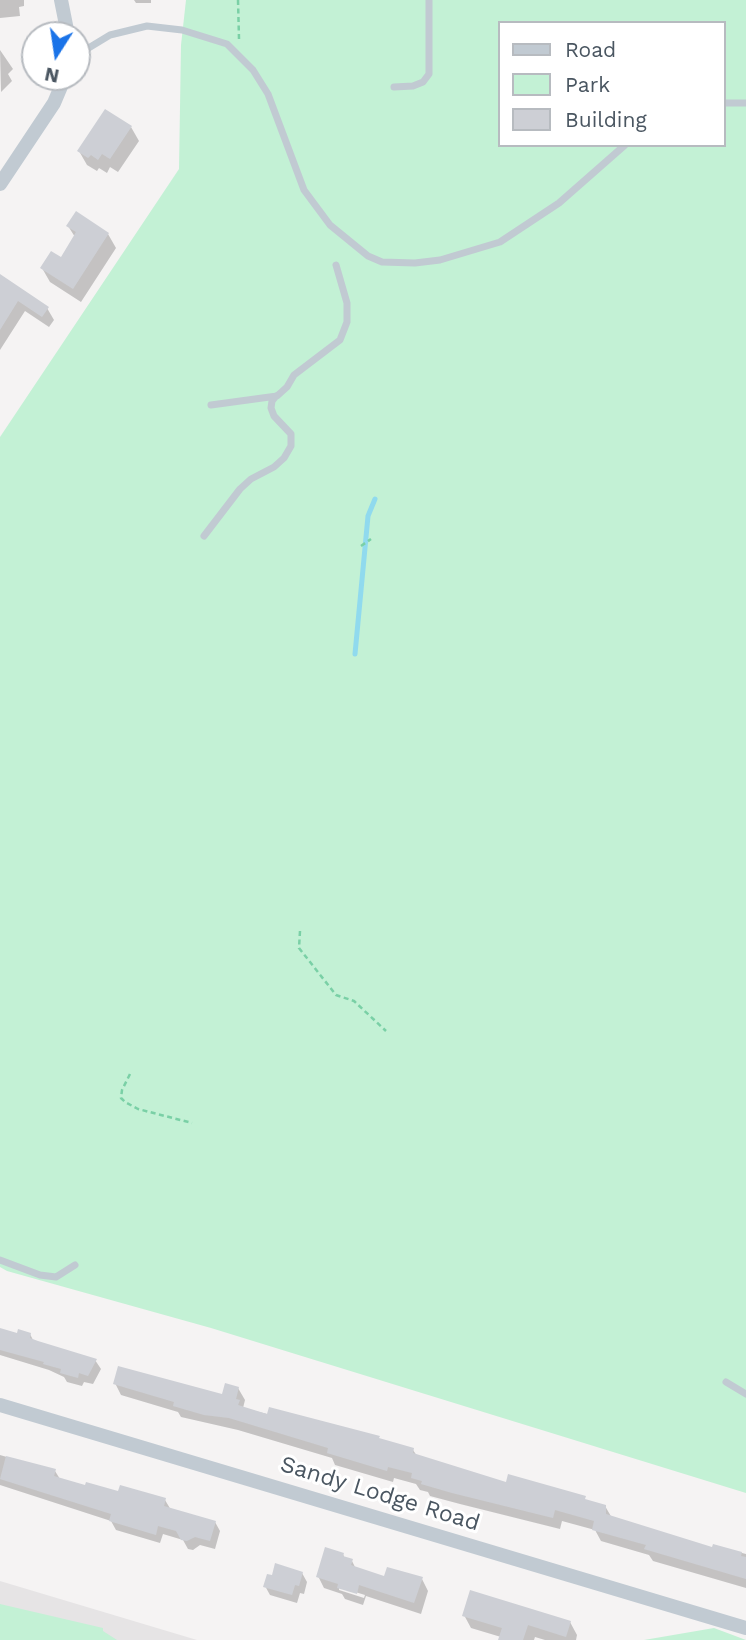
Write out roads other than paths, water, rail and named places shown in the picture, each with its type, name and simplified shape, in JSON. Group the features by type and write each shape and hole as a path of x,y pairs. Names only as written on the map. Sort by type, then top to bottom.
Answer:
{"street":[{"path":"61,0 65,21"},
{"path":"0,184 54,103 59,91"},
{"name":"Sandy Lodge Road","path":"0,1405 746,1628"}],"lane":[{"path":"394,87 413,86 423,82 429,74 429,0"},
{"path":"91,47 110,35 147,26 182,30 227,44 253,70 268,94 304,190 330,225 368,256 382,262 415,263 440,260 500,242 559,203 623,147"},
{"path":"725,103 746,103"},
{"path":"204,536 240,489 251,479 274,467 284,458 291,446 291,434 274,416 272,401 287,387 294,375 340,340 346,322 347,303 336,265"},
{"path":"211,405 277,396"},
{"path":"0,1260 40,1275 56,1277 75,1265"},
{"path":"726,1382 746,1394"}],"waterway":[{"path":"355,654 368,516 375,499"}]}
